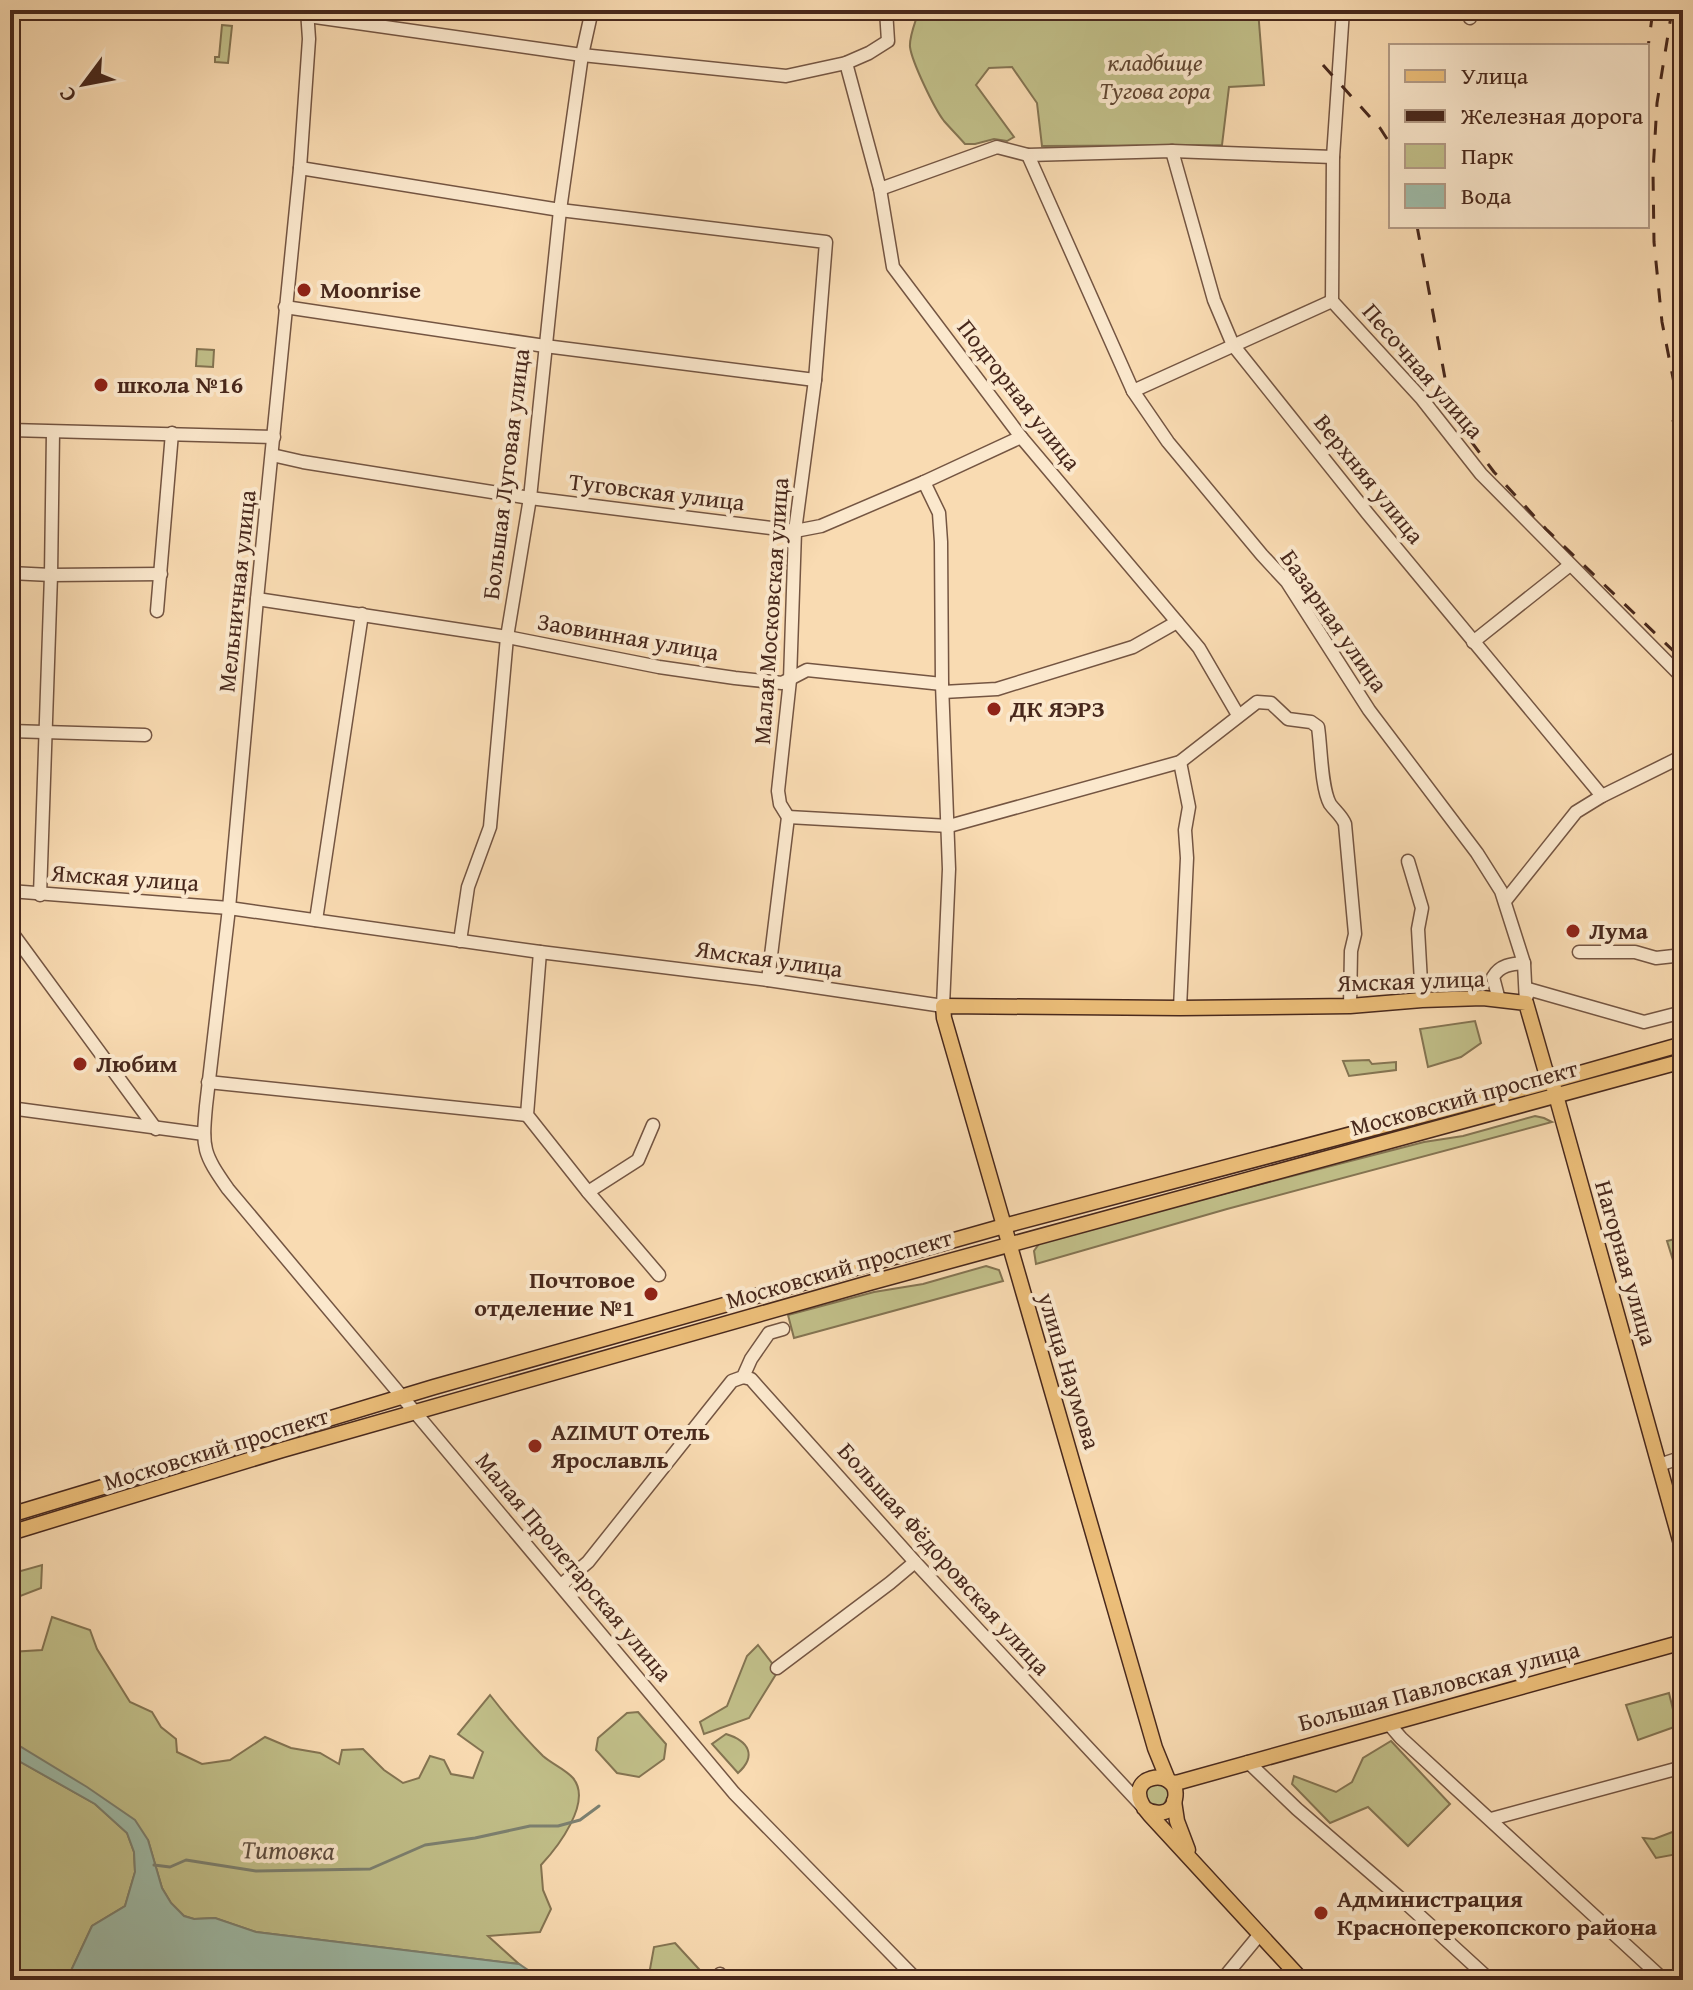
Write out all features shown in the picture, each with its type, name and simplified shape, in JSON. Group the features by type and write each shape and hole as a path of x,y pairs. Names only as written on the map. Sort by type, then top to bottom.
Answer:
{"main road":[{"name":"Ямская улица","path":"943,1006 1350,1006 1483,998 1526,1003"},
{"name":"Базарная улица","path":"1526,1003 1545,1069 1552,1081"},
{"name":"улица Наумова","path":"943,1006 1155,1748 1169,1781"},
{"name":"Московский проспект","path":"10,1515 401,1397 1004,1226 1683,1044"},
{"name":"Московский проспект","path":"10,1533 282,1450 855,1287 1683,1061"},
{"name":"Нагорная улица","path":"1552,1081 1683,1551"},
{"name":"Большая Павловская улица","path":"1169,1781 1176,1783 1683,1642"},
{"name":"улица Наумова","path":"1147,1780 1156,1762 1155,1748"},
{"name":"Большая Павловская улица","path":"1175,1800 1187,1787 1208,1773"},
{"path":"1156,1777 1169,1781 1175,1800 1170,1808 1159,1813 1144,1808 1138,1795 1147,1780 1156,1777"},
{"name":"Большая Фёдоровская улица","path":"1175,1800 1183,1838 1196,1864"},
{"name":"Большая Фёдоровская улица","path":"1144,1808 1302,1980"}],"street":[{"name":"Большая Луговая улица","path":"460,941 468,887 490,827 507,637 530,498 560,210 582,55 592,10"},
{"path":"308,13 582,55 786,76 846,63 888,41 886,10"},
{"name":"Песочная улица","path":"1343,10 1333,157 1332,301 1422,399 1481,474 1683,678"},
{"name":"Мельничная улица","path":"214,1168 207,1158 204,1134 208,1082 229,908 300,168 309,47 308,13"},
{"name":"Подгорная улица","path":"846,63 880,189 893,267 1021,437 1199,648 1238,715"},
{"path":"880,189 997,147 1028,155 1172,151 1333,157"},
{"name":"Верхняя улица","path":"1172,151 1214,300 1233,345 1368,514 1602,796"},
{"name":"Базарная улица","path":"1028,155 1133,391 1168,442 1287,582 1369,710 1477,853 1501,891 1524,963 1526,1003"},
{"path":"300,168 560,210"},
{"name":"Малая Московская улица","path":"560,210 826,242 815,380 795,531 790,680 778,791 780,804 788,817 768,980"},
{"path":"1133,391 1332,301"},
{"path":"285,307 545,346 815,380"},
{"path":"10,430 274,437"},
{"path":"40,895 53,432"},
{"path":"157,611 172,433"},
{"name":"Туговская улица","path":"272,455 530,498 795,531 821,526 1021,437"},
{"path":"924,482 939,513 942,688 949,826 943,1006"},
{"path":"1473,642 1570,565"},
{"path":"10,573 161,574"},
{"name":"Заовинная улица","path":"257,599 507,637 659,667 782,683 807,670 942,688 997,689 1133,647 1177,622"},
{"path":"316,920 362,614"},
{"path":"788,817 949,826 1180,762 1257,702 1271,703 1288,719 1311,722 1318,727 1326,792 1345,824 1355,934 1351,951 1350,1006"},
{"path":"10,731 145,735"},
{"path":"1505,901 1576,812 1683,756"},
{"path":"1180,762 1189,807 1185,830 1187,858 1180,1008"},
{"path":"1408,861 1422,908 1418,929 1422,1000"},
{"name":"Ямская улица","path":"10,891 229,908 943,1006"},
{"path":"10,930 156,1129"},
{"path":"540,952 527,1115 659,1275"},
{"path":"1579,952 1635,952 1656,958 1683,955"},
{"path":"1499,1000 1493,977 1496,971 1505,965 1524,963"},
{"path":"1526,1003 1528,989 1644,1022 1683,1012"},
{"path":"208,1082 527,1115"},
{"path":"10,1108 204,1134"},
{"path":"588,1192 638,1160 653,1125"},
{"name":"Малая Пролетарская улица","path":"214,1168 228,1189 414,1413 734,1793 917,1980"},
{"path":"561,1585 588,1562 732,1381 743,1377 769,1333 783,1329"},
{"name":"Большая Фёдоровская улица","path":"743,1377 751,1379 915,1562 1144,1808"},
{"path":"1659,1465 1683,1457"},
{"path":"777,1668 915,1562"},
{"path":"1389,1724 1664,1980"},
{"path":"1248,1762 1490,1980"},
{"path":"1491,1819 1683,1767"},
{"path":"1112,1774 1128,1782 1147,1780"},
{"path":"1222,1980 1260,1934"}],"green space":[{"name":"кладбище Тугова гора","path":"919,10 1258,10 1264,85 1229,87 1222,145 1042,146 1037,103 1012,67 989,68 976,85 1014,137 1007,141 994,139 965,144 940,115 915,63 910,43"},
{"path":"222,25 232,26 228,63 215,62 215,57 219,57"},
{"path":"197,349 214,350 213,367 196,366"},
{"path":"1475,1021 1481,1043 1461,1057 1428,1067 1420,1029"},
{"path":"1369,1060 1372,1064 1396,1062 1396,1070 1349,1076 1343,1061"},
{"path":"1535,1116 1552,1122 1036,1264 1034,1251 1041,1241"},
{"path":"1683,1237 1683,1271 1677,1273 1667,1241"},
{"path":"986,1266 999,1270 1003,1281 794,1338 788,1315"},
{"path":"42,1565 41,1588 20,1596 10,1611 10,1574"},
{"path":"52,1617 90,1630 97,1649 130,1702 152,1712 161,1727 176,1739 177,1752 202,1764 230,1760 265,1737 291,1748 320,1753 339,1764 342,1750 363,1749 384,1770 403,1783 419,1778 430,1756 444,1760 451,1774 473,1778 483,1752 458,1734 490,1695 536,1749 570,1775 578,1788 576,1812 556,1848 541,1865 543,1890 551,1909 540,1932 488,1936 519,1964 256,1932 215,1918 184,1916 162,1888 148,1840 10,1742 10,1652 42,1650"},
{"path":"758,1645 778,1671 749,1718 704,1734 700,1722 727,1706 747,1656"},
{"path":"1669,1693 1677,1726 1638,1740 1626,1705"},
{"path":"638,1712 666,1744 664,1759 639,1777 617,1773 596,1750 598,1738 627,1713"},
{"path":"726,1734 740,1741 748,1750 747,1761 738,1773 712,1744"},
{"path":"1391,1741 1450,1804 1408,1846 1368,1807 1330,1823 1292,1784 1294,1776 1336,1792 1352,1782 1363,1758"},
{"path":"10,1756 95,1804 127,1833 134,1852 135,1872 125,1906 92,1926 70,1973 38,1980 10,1980"},
{"path":"1156,1782 1167,1788 1169,1795 1163,1806 1151,1807 1144,1792"},
{"path":"1683,1828 1683,1853 1656,1858 1643,1838 1654,1839"},
{"path":"675,1943 709,1980 648,1980 654,1947"}],"water":[{"path":"10,1742 87,1787 135,1820 148,1840 162,1888 184,1916 215,1918 256,1932 519,1964 543,1980 38,1980 70,1973 92,1926 125,1906 135,1872 134,1852 127,1833 95,1804 10,1756"}],"waterway":[{"name":"Титовка","path":"154,1865 170,1867 186,1860 256,1871 370,1869 425,1845 530,1826 558,1826 580,1820 599,1806"}],"railway":[{"path":"1648,44 1653,10"},
{"path":"1672,10 1657,103 1653,172 1654,242 1662,322 1683,429"},
{"path":"1323,65 1389,142"},
{"path":"1679,219 1683,139"},
{"path":"1683,210 1678,264 1683,318"},
{"path":"1417,228 1449,400 1467,436 1494,472 1546,529 1683,660"},
{"path":"1673,420 1683,462"}],"place":[{"name":"Moonrise","path":"304,290"},
{"name":"школа №16","path":"101,385"},
{"name":"ДК ЯЭРЗ","path":"994,709"},
{"name":"Лума","path":"1573,931"},
{"name":"Любим","path":"80,1064"},
{"name":"Почтовое отделение №1","path":"651,1294"},
{"name":"AZIMUT Отель Ярославль","path":"535,1446"},
{"name":"Администрация Красноперекопского района","path":"1321,1913"}]}
